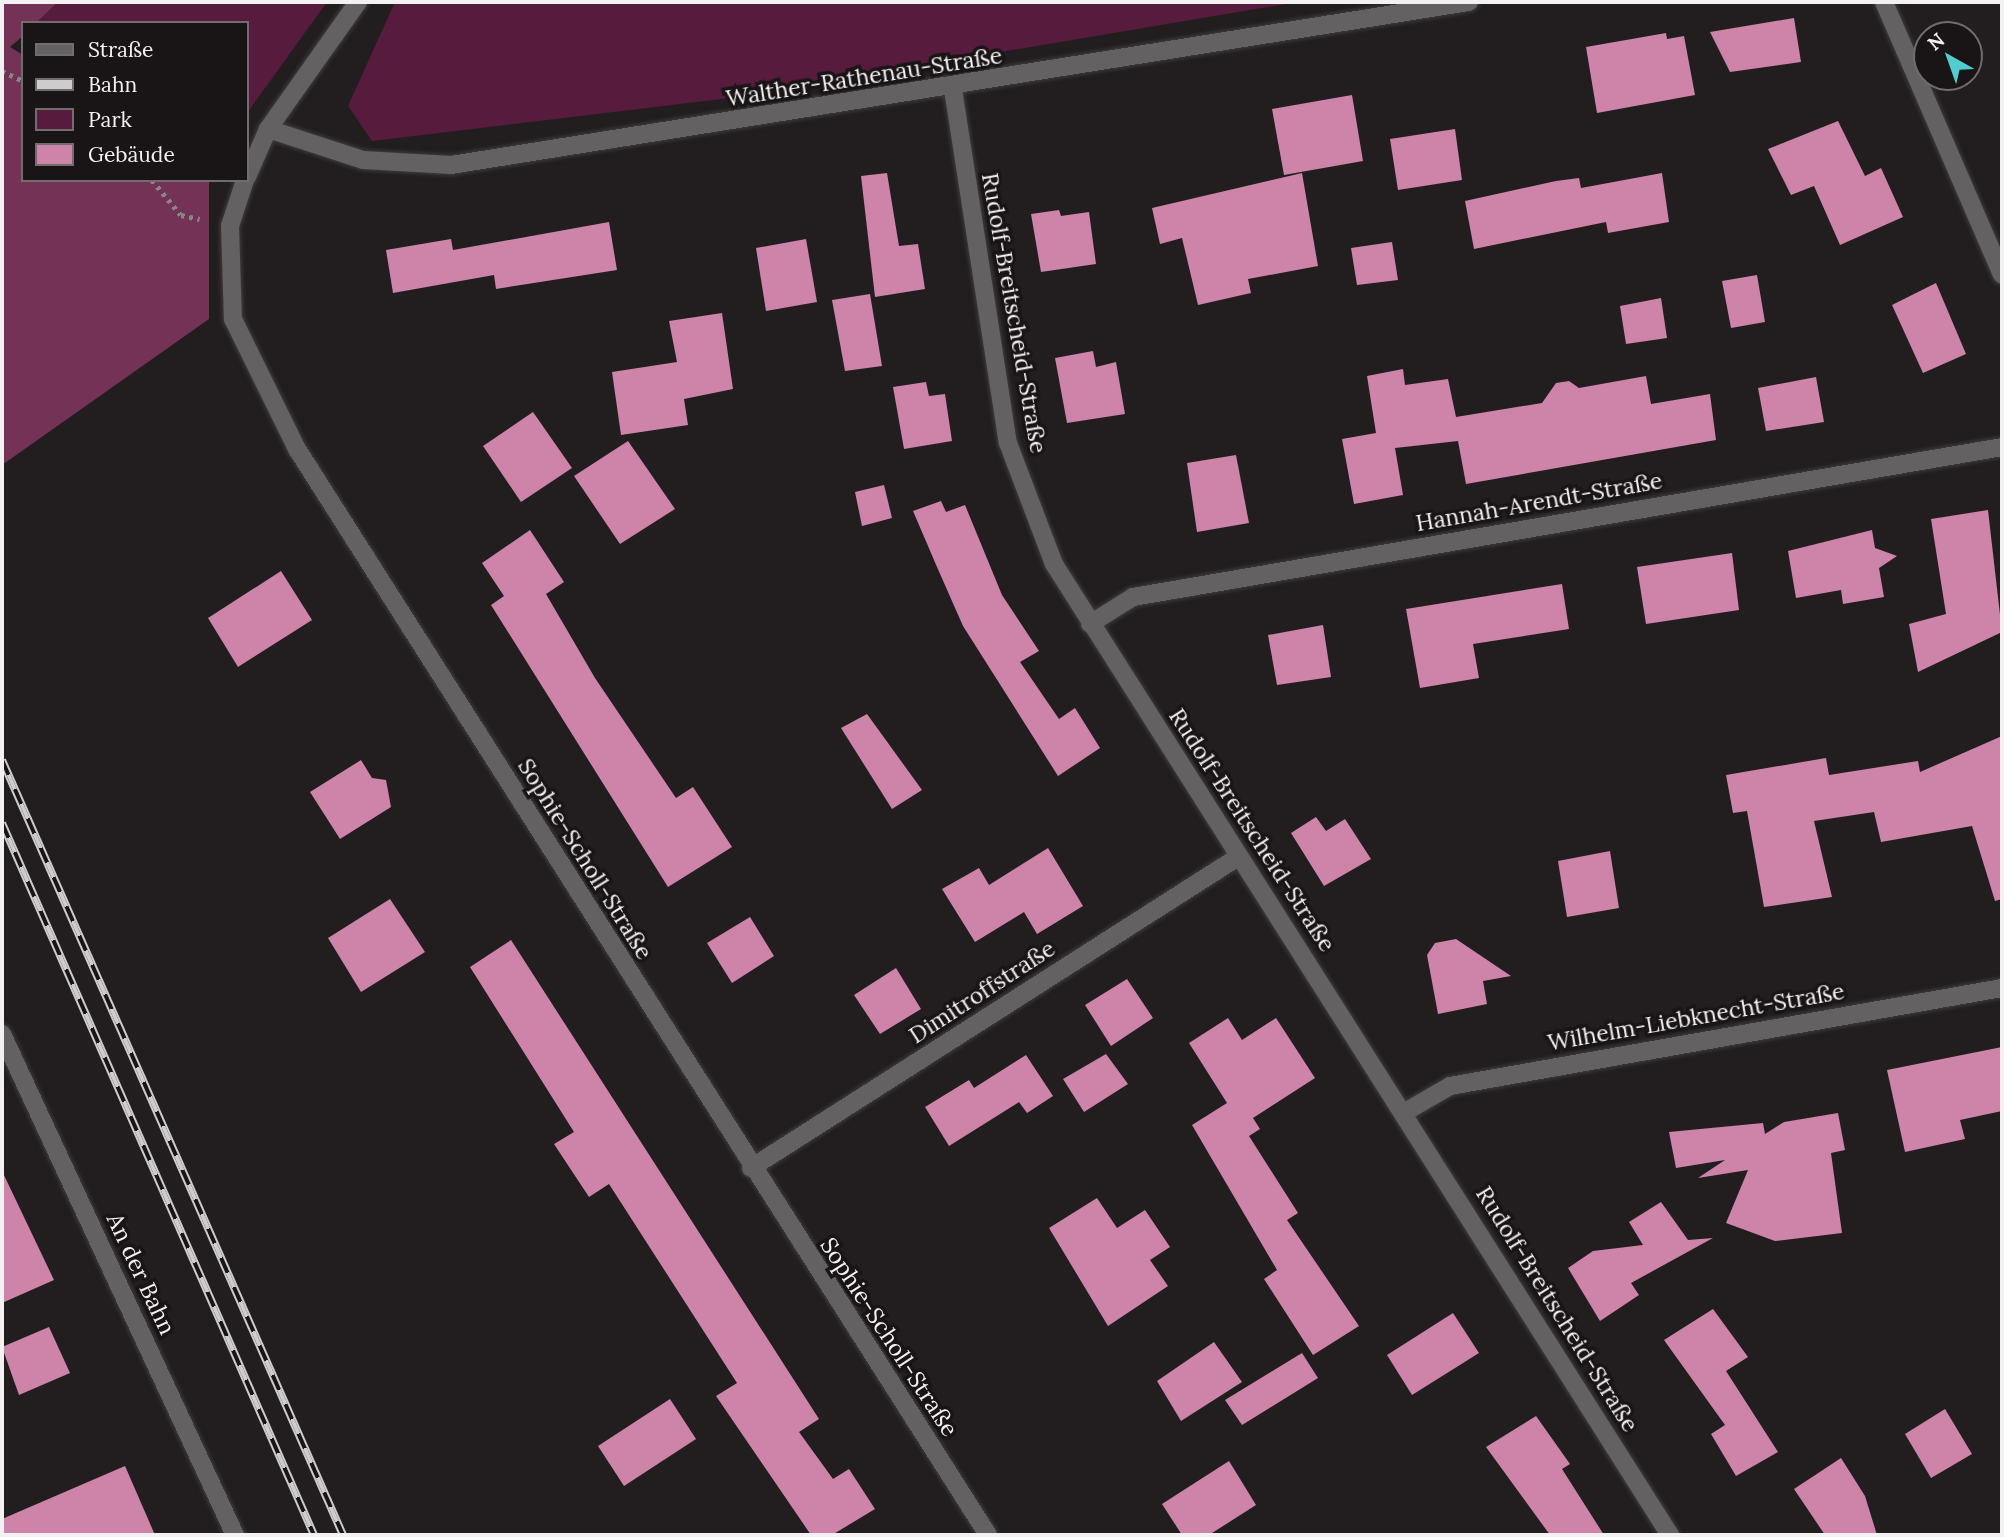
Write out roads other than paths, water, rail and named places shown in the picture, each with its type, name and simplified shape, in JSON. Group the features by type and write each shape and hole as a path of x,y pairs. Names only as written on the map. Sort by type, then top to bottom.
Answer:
{"street":[{"name":"Sophie-Scholl-Straße","path":"248,174 268,129 358,2"},
{"name":"Walther-Rathenau-Straße","path":"268,129 363,160 451,165 953,89 1469,2"},
{"path":"1884,2 2002,275"},
{"name":"Rudolf-Breitscheid-Straße","path":"953,89 1008,443 1054,564 1238,857 1405,1112 1670,1535"},
{"name":"Sophie-Scholl-Straße","path":"245,182 230,226 233,319 264,390 751,1168 988,1535"},
{"name":"Hannah-Arendt-Straße","path":"1090,624 1133,597 2002,447"},
{"name":"Dimitroffstraße","path":"751,1168 1238,857"},
{"name":"Wilhelm-Liebknecht-Straße","path":"1405,1112 1450,1086 2002,988"},
{"name":"An der Bahn","path":"2,1034 235,1535"}],"railway":[{"path":"2,760 343,1535"},
{"path":"2,823 314,1535"}]}
